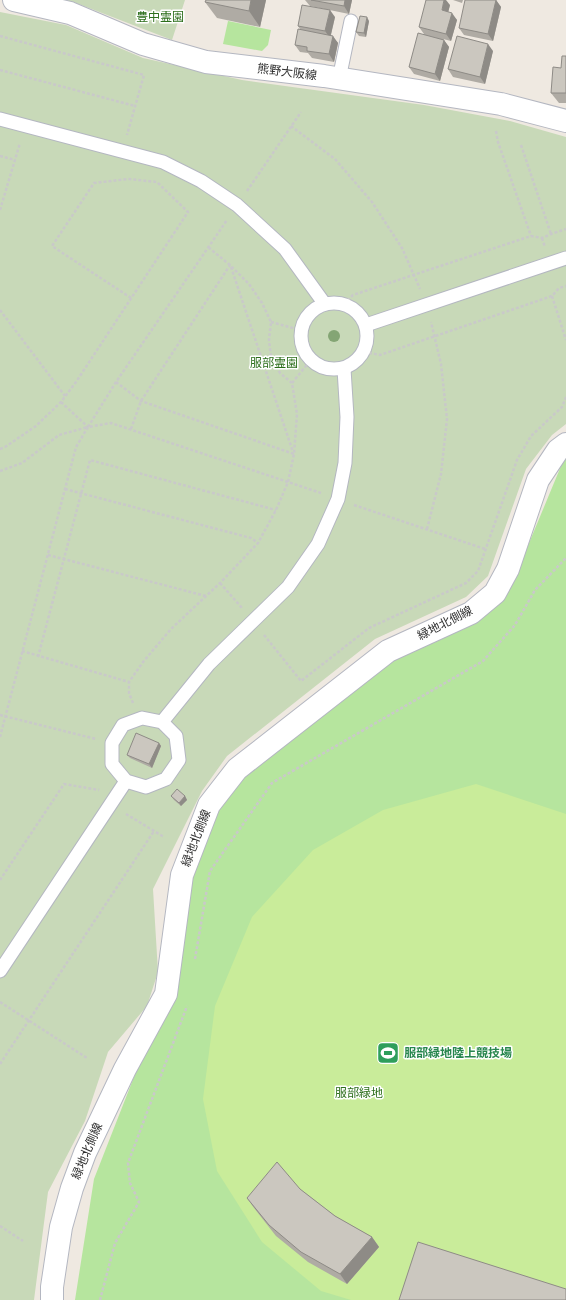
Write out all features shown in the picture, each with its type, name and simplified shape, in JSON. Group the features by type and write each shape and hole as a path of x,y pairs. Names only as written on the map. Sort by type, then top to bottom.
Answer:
{"street":[{"name":"熊野大阪線","path":"14,0 70,13 143,44 206,62 339,79 501,104 566,121"},
{"name":"緑地北側線","path":"52,1300 52,1287 61,1227 72,1188 85,1153 125,1069 166,994 182,875 209,805 238,769 388,651 471,613 495,593 508,569 538,480 558,450 566,444"}],"lane":[{"path":"339,79 351,21"},
{"path":"0,119 163,162 201,182 238,205 285,249 324,303"},
{"path":"366,325 566,258"},
{"path":"324,303 344,304 357,312 366,325 367,339 364,352 356,362 344,369 326,370 310,361 301,347 300,330 308,313 324,303"},
{"path":"162,722 209,664 288,587 318,544 338,499 345,463 347,417 344,369"},
{"path":"142,718 162,722 176,736 179,760 166,780 146,787 126,781 112,764 112,743 124,725 142,718"},
{"path":"0,971 126,781"}],"path":[{"path":"0,36 144,75 122,151"},
{"path":"0,70 135,106"},
{"path":"0,737 76,447 116,382 301,112"},
{"path":"0,210 26,126"},
{"path":"496,131 498,142 531,236"},
{"path":"521,146 551,234"},
{"path":"0,156 15,160"},
{"path":"0,449 5,448 36,426 61,402 76,382 188,212 157,182 128,178 94,183 52,246 131,298"},
{"path":"344,304 353,295 531,236 542,238 566,229"},
{"path":"142,718 129,694 129,682 143,662 171,629 220,583 258,543 276,510 288,482 294,454 297,414 292,383 280,373 271,357 269,340 271,322 262,303 249,284 230,265 208,247"},
{"path":"230,265 294,454"},
{"path":"131,429 140,401 230,265"},
{"path":"364,352 380,355 552,296 559,288 566,286"},
{"path":"552,296 566,340"},
{"path":"0,310 65,396"},
{"path":"271,322 300,330"},
{"path":"263,360 271,357"},
{"path":"292,383 310,361"},
{"path":"116,382 140,401 294,454"},
{"path":"220,583 302,681 369,628 466,583 478,571 517,460 531,436 562,407 566,397"},
{"path":"61,402 88,427"},
{"path":"0,471 22,463 59,435 88,427 111,423 485,550"},
{"path":"38,657 90,460 276,510"},
{"path":"65,489 251,538 258,543"},
{"path":"48,555 206,596"},
{"path":"195,964 210,870 272,783 483,661 515,625 535,590 566,558"},
{"path":"22,652 129,682"},
{"path":"0,715 112,743"},
{"path":"0,880 64,784 118,792"},
{"path":"110,804 164,837"},
{"path":"0,1064 154,831"},
{"path":"0,1002 87,1058"},
{"path":"100,1300 115,1243 139,1202 130,1184 128,1163 188,1003"},
{"path":"0,1226 23,1241"}],"green space":[{"name":"豊中霊園","path":"66,0 185,0 172,40"},
{"name":"服部霊園","path":"0,12 66,25 143,58 242,80 424,105 510,121 566,137 566,424 552,435 526,469 488,576 466,597 375,639 227,756 202,791 153,889 158,972 147,1006 108,1052 85,1121 48,1192 34,1300 0,1300"},
{"path":"228,21 271,30 268,45 262,51 223,44"},
{"name":"服部緑地","path":"566,454 566,1300 75,1300 94,1179 161,1008 187,875 227,795 308,715 381,665 479,615 522,560"},
{"name":"服部緑地陸上競技場","path":"476,784 566,814 566,1300 351,1300 321,1291 262,1242 217,1171 203,1099 215,1006 252,917 313,850 383,810"}],"building":[{"path":"206,0 251,0 249,11 205,2"},
{"path":"311,0 345,0 344,6"},
{"path":"426,0 444,0 442,10 452,13 446,34 419,27"},
{"path":"465,0 496,0 488,34 459,28"},
{"path":"302,5 330,10 325,31 298,26"},
{"path":"360,16 367,17 364,33 356,32"},
{"path":"298,29 333,36 329,54 307,51 307,47 295,45"},
{"path":"418,33 444,40 435,74 409,67"},
{"path":"457,36 488,44 480,77 448,69"},
{"path":"562,56 566,56 566,93 551,93 553,67 561,68"},
{"path":"136,733 159,743 149,764 127,755"},
{"path":"177,789 185,796 179,803 171,796"},
{"path":"277,1162 300,1189 335,1216 372,1237 340,1274 301,1252 269,1225 247,1198"},
{"path":"418,1242 566,1289 566,1300 399,1300"}],"place":[{"name":"服部緑地陸上競技場","path":"388,1053"}]}
